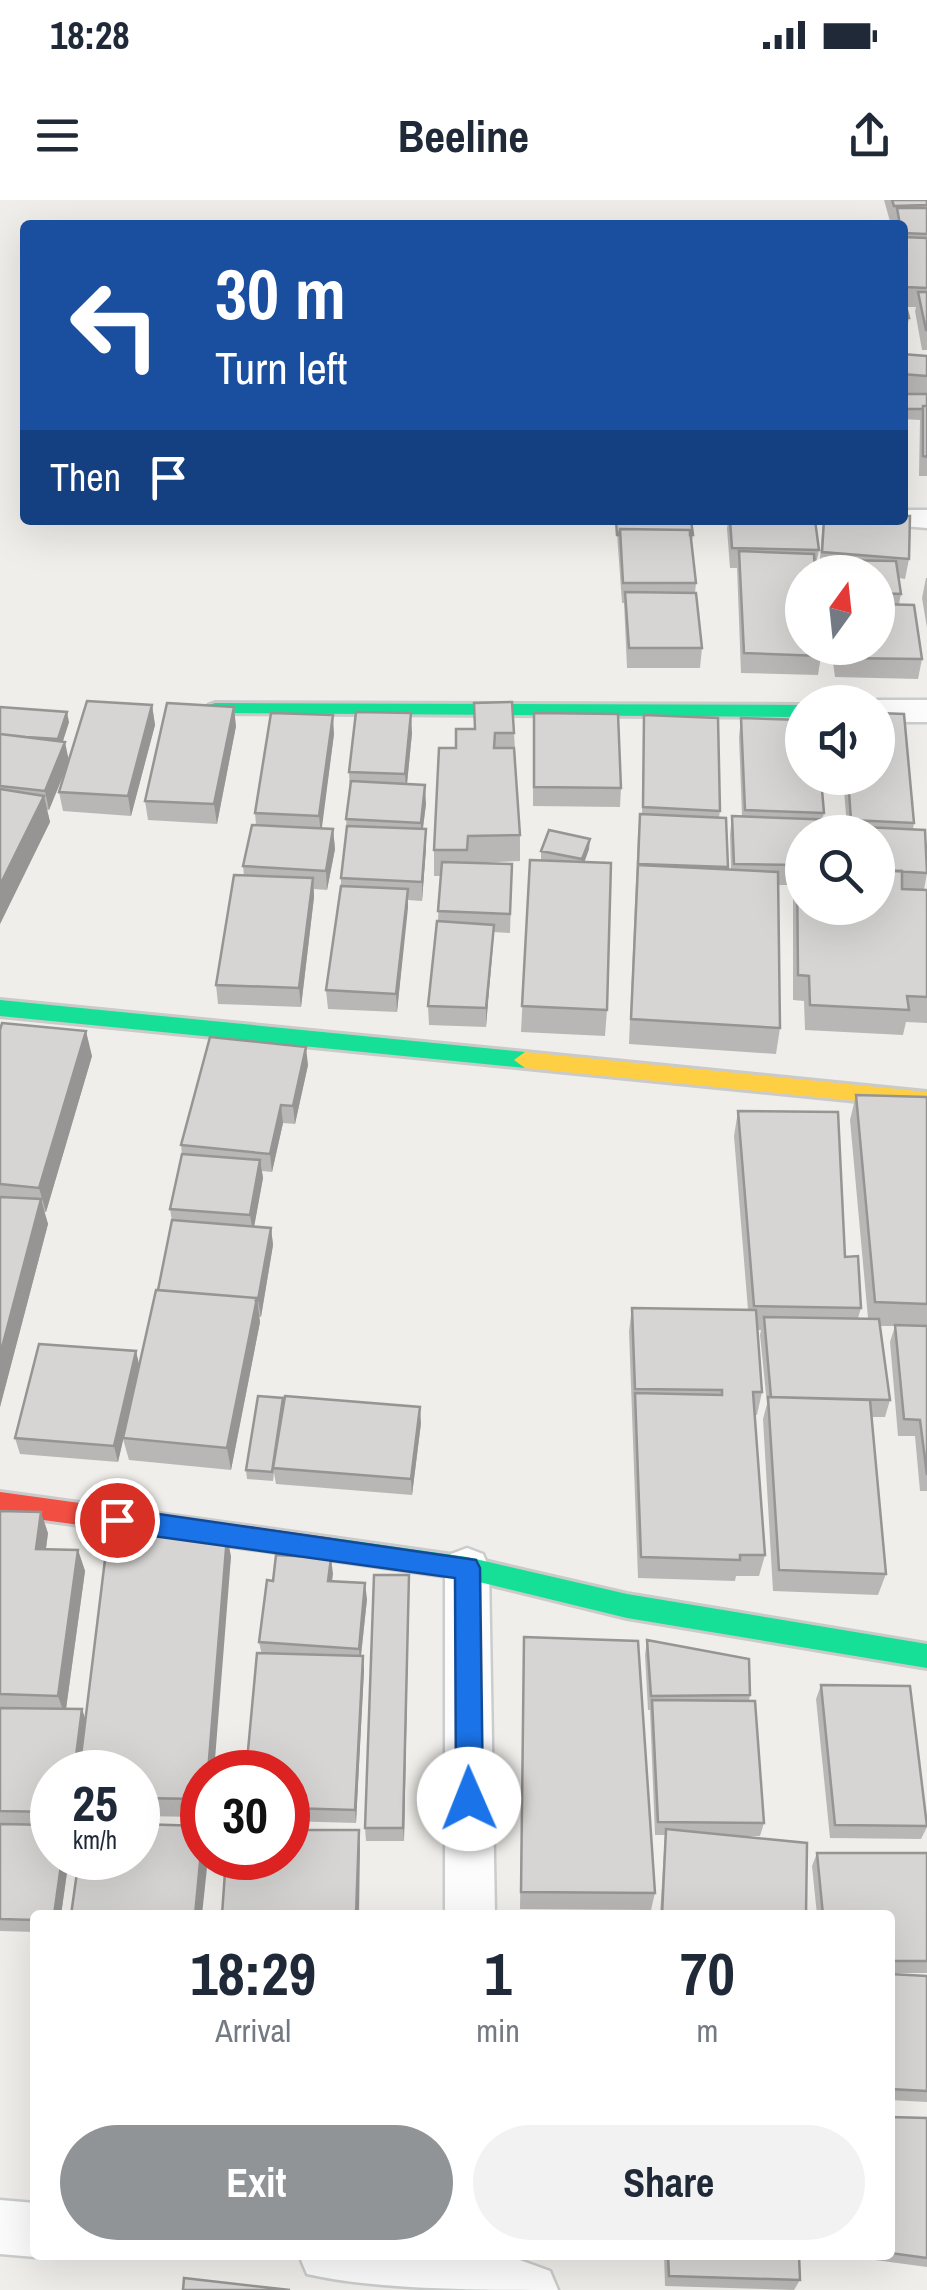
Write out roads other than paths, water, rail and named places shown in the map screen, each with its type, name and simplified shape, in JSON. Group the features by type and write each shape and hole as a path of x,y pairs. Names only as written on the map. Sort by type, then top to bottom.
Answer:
{"street":[{"path":"215,709 785,711"},
{"path":"895,711 927,711"},
{"path":"0,1008 927,1100"},
{"path":"0,1504 468,1568 627,1606 927,1656"},
{"path":"468,1568 470,1910"},
{"path":"0,2227 30,2230"},
{"path":"369,2260 472,2272 531,2290"}]}
